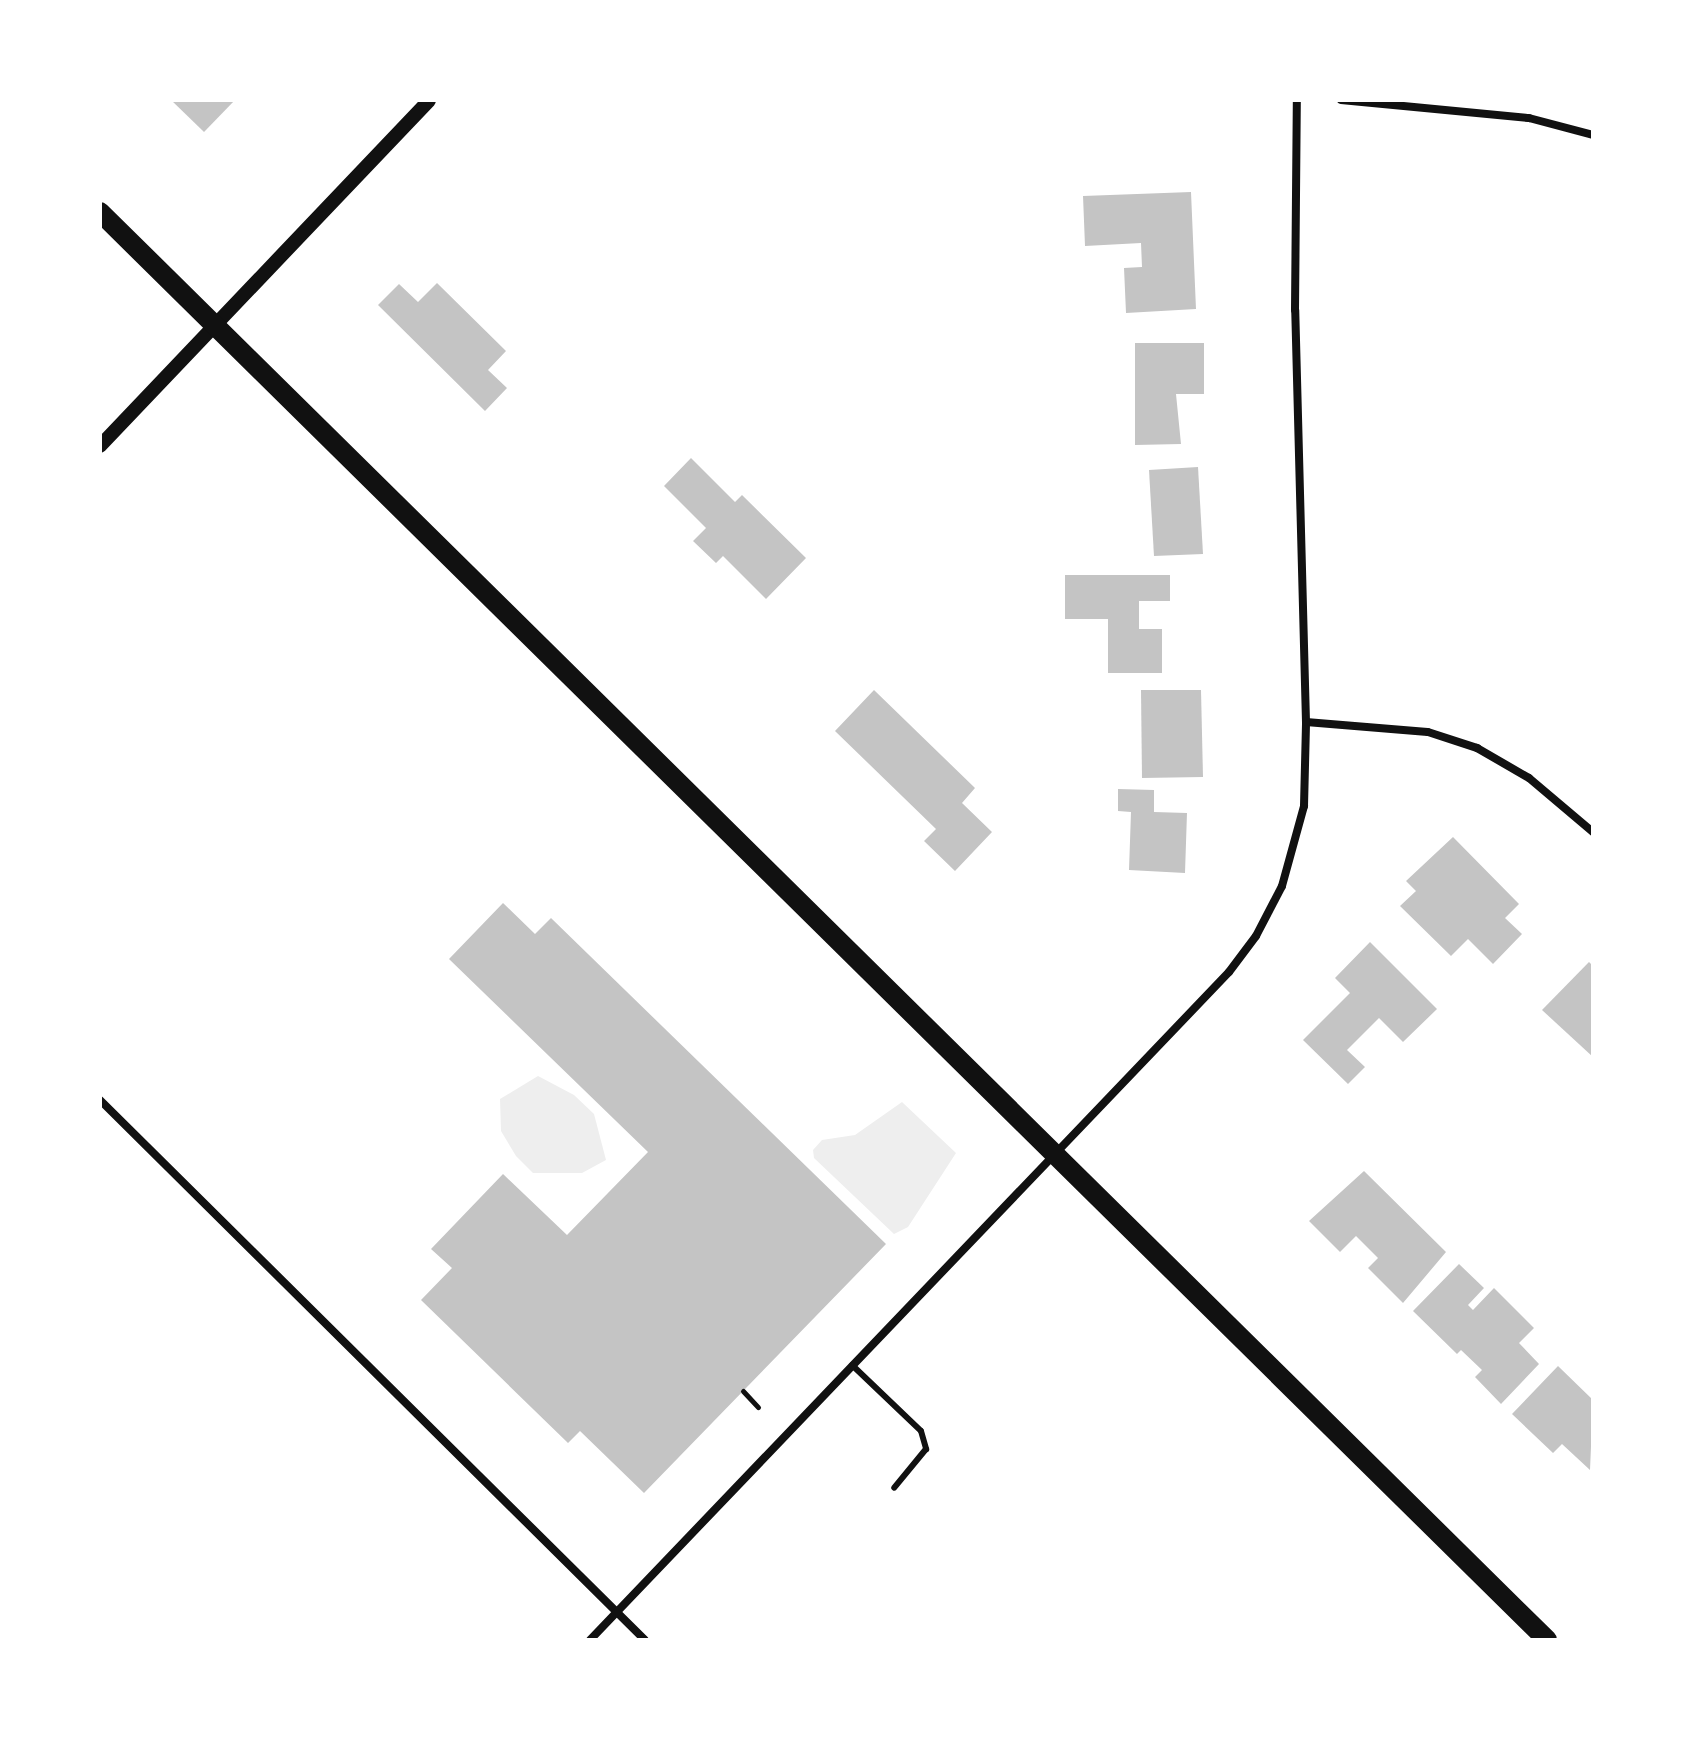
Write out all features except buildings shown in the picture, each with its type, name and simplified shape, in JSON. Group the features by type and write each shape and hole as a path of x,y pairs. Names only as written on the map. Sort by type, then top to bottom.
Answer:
{"main road":[{"path":"100,212 1547,1640"}],"street":[{"path":"100,446 429,100"},
{"path":"590,1640 1229,972 1256,936 1282,886 1299,833 1306,722 1295,310 1297,100"},
{"path":"1341,100 1529,118 1593,135"},
{"path":"1306,722 1428,732 1477,748 1529,778 1593,832"},
{"path":"100,1100 645,1640"}],"lane":[{"path":"852,1365 921,1431 926,1449 894,1488"}],"path":[{"path":"743,1391 758,1407"}],"shaded area":[{"path":"538,1076 574,1095 594,1114 606,1160 582,1173 533,1173 516,1156 501,1131 500,1099"},
{"path":"902,1102 956,1153 908,1227 894,1234 814,1158 813,1150 822,1140 855,1135"}]}
